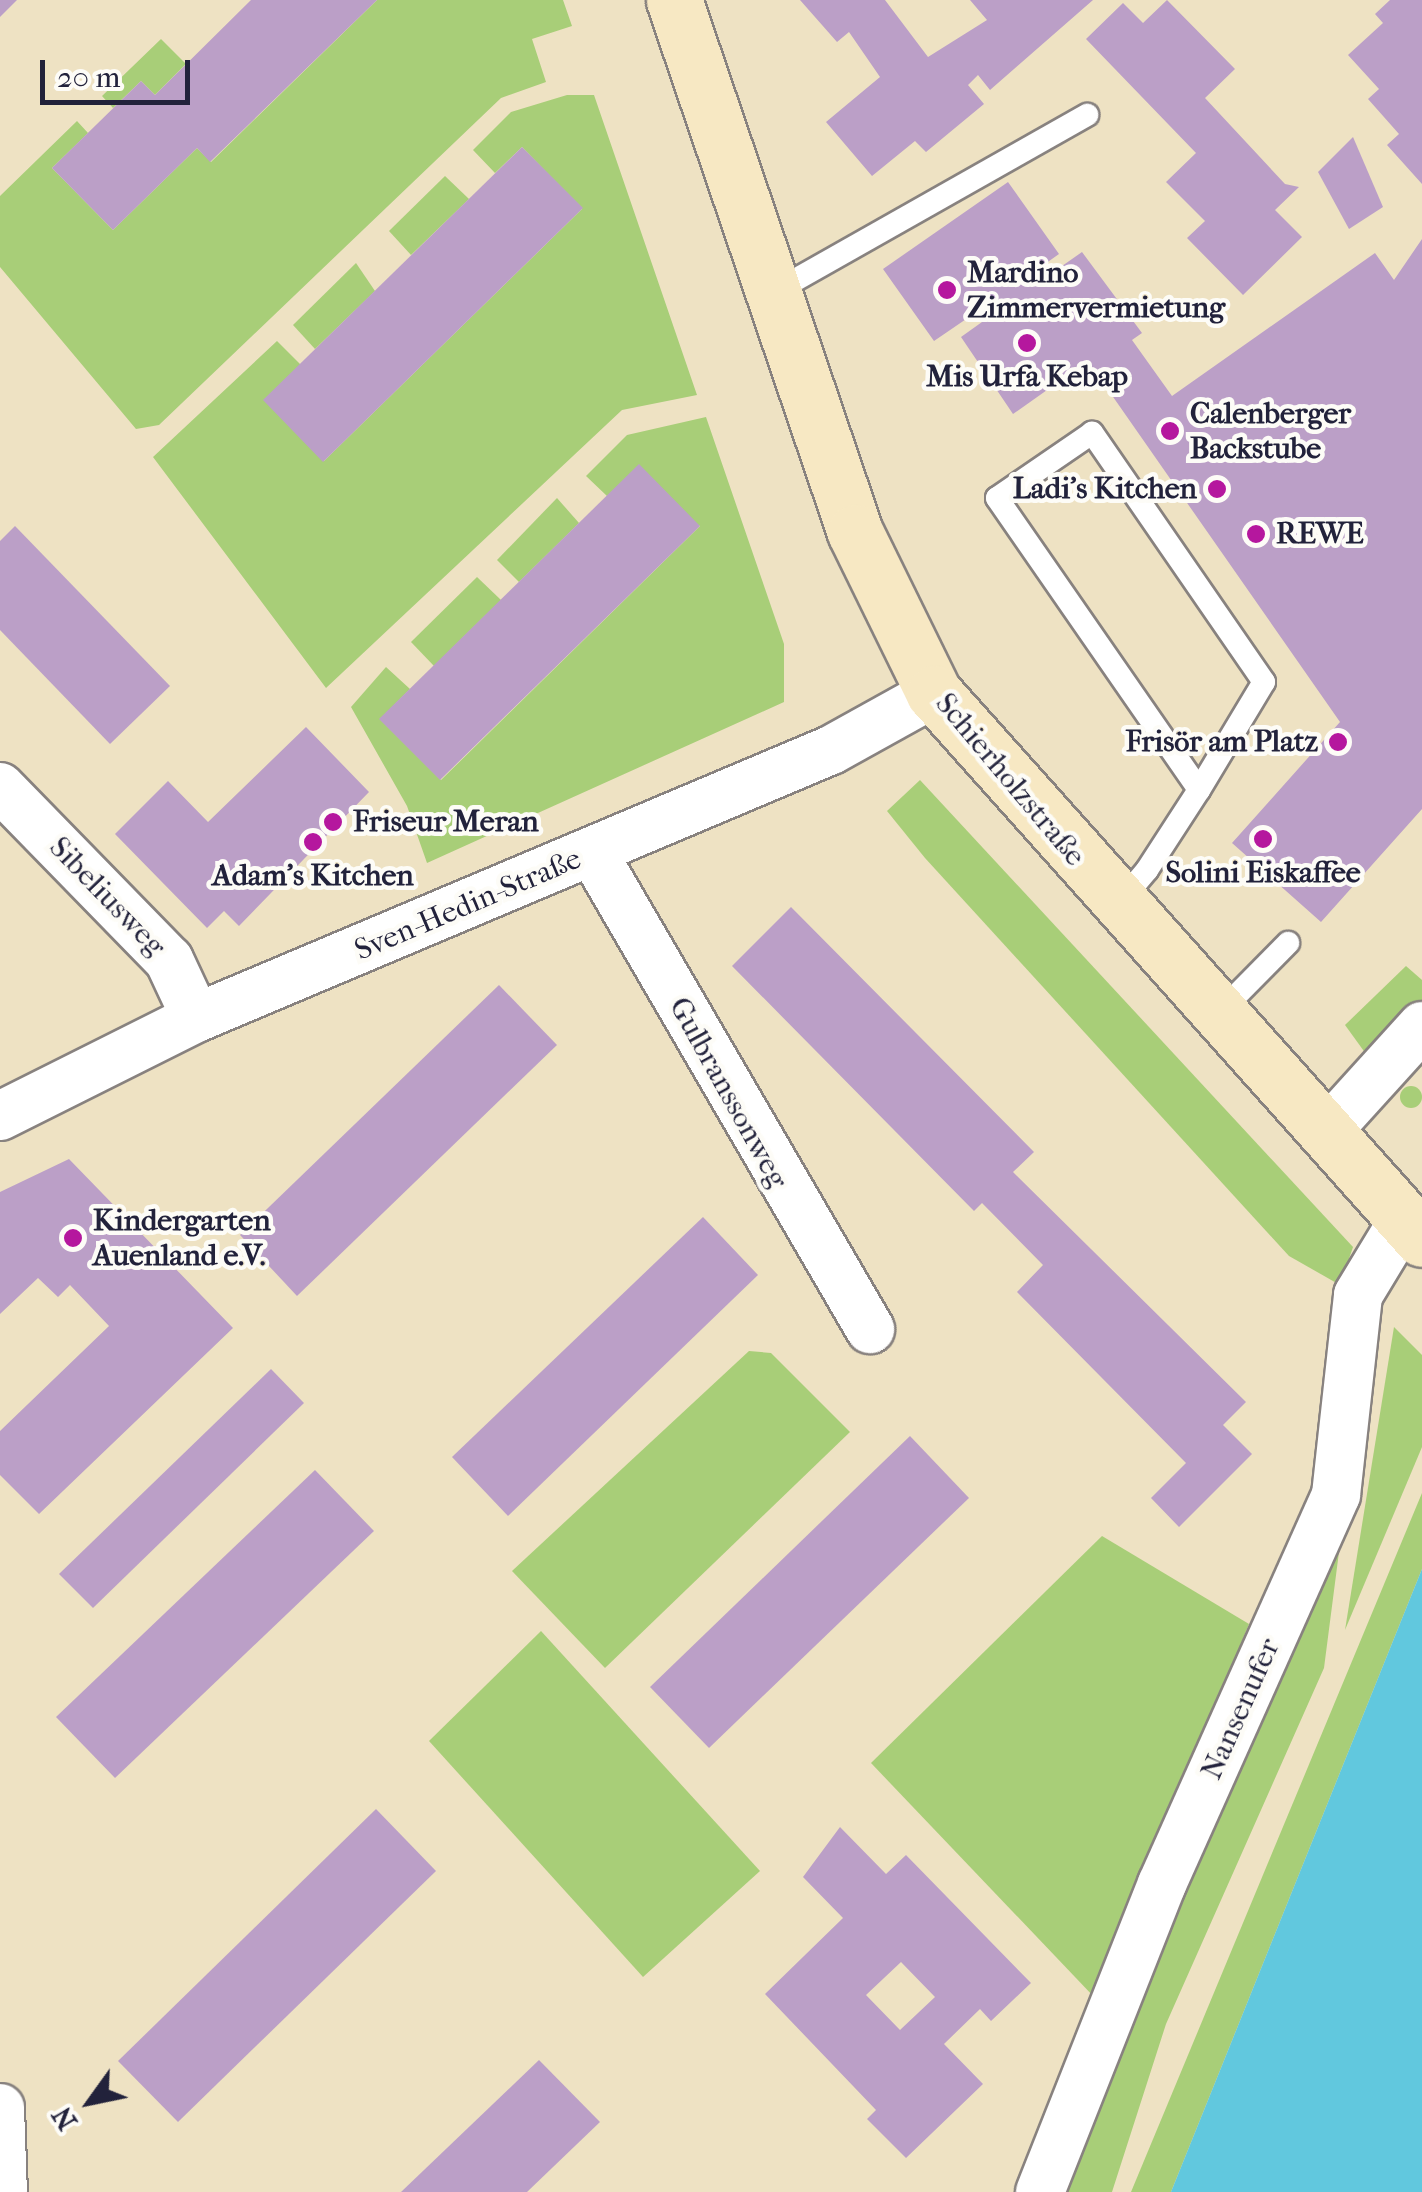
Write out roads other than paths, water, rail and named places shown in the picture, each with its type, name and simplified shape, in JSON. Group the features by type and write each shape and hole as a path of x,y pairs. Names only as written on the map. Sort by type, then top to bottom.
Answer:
{"street":[{"name":"Schierholzstraße","path":"674,0 862,549 934,693 1118,905 1413,1229"},
{"name":"Sven-Hedin-Straße","path":"0,1116 196,1018 831,750 934,693"},
{"name":"Sibeliusweg","path":"0,787 169,960 196,1018"},
{"name":"Gulbranssonweg","path":"593,852 870,1329"},
{"path":"1326,1132 1422,1026"},
{"name":"Nansenufer","path":"1040,2192 1162,1884 1336,1495 1358,1296 1413,1229"},
{"path":"0,2108 3,2192"}],"lane":[{"path":"774,292 1087,115"},
{"path":"1118,905 1199,790 1264,682 1092,433 996,498 1199,790"},
{"path":"1218,1014 1288,942"}],"water":[{"path":"1422,1569 1422,2192 1171,2192"}],"place":[{"name":"Mardino Zimmervermietung","path":"947,290"},
{"name":"Mis Urfa Kebap","path":"1027,343"},
{"name":"Calenberger Backstube","path":"1170,431"},
{"name":"Ladi's Kitchen","path":"1217,489"},
{"name":"REWE","path":"1256,534"},
{"name":"Frisör am Platz","path":"1338,742"},
{"name":"Friseur Meran","path":"333,822"},
{"name":"Solini Eiskaffee","path":"1263,839"},
{"name":"Adam's Kitchen","path":"313,842"},
{"name":"Kindergarten Auenland e.V.","path":"73,1238"}]}
